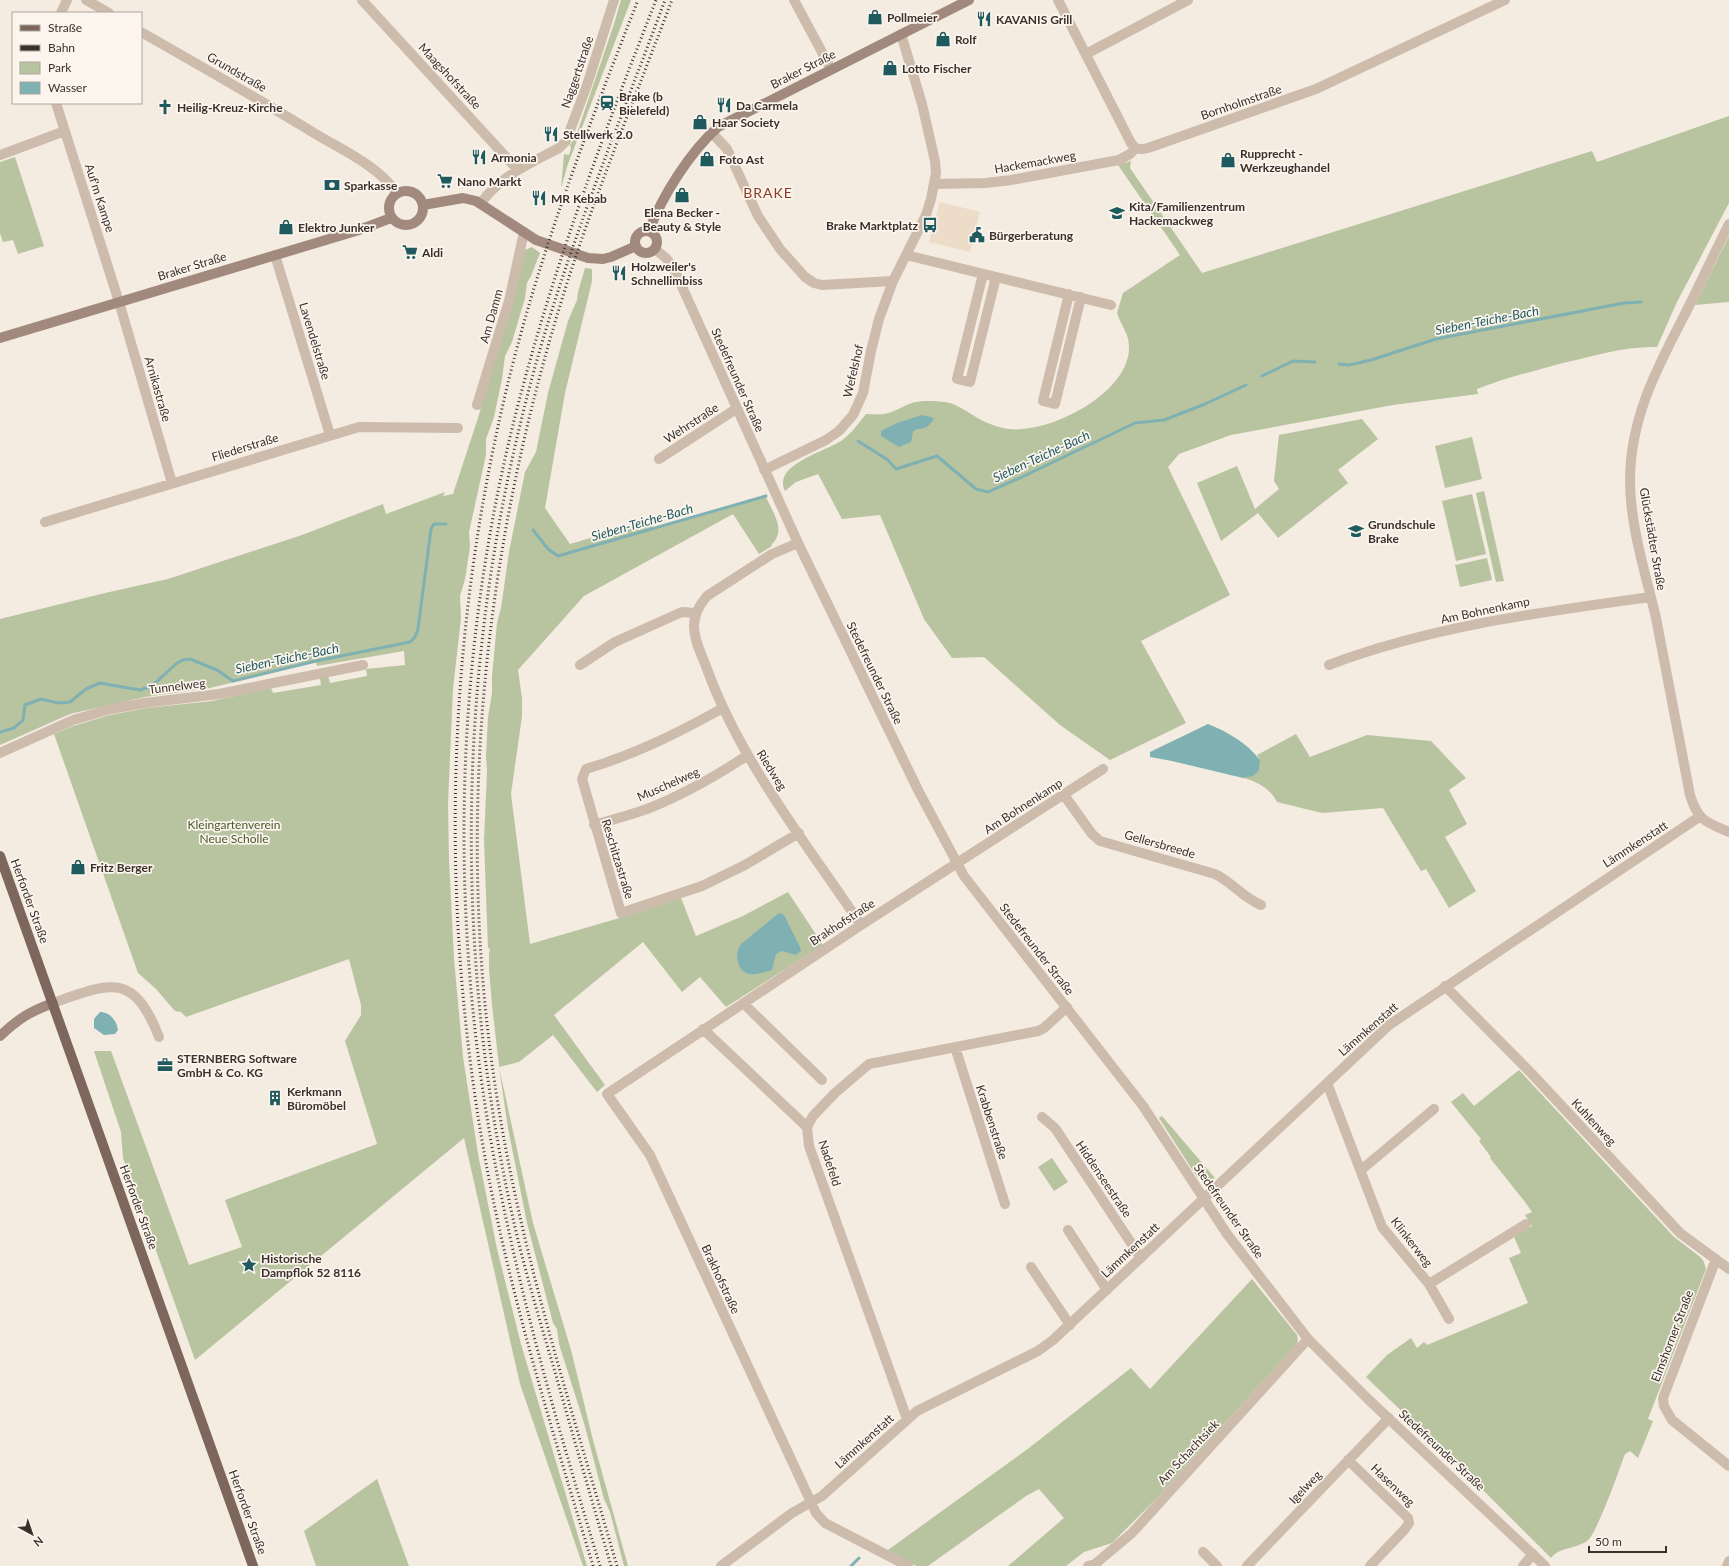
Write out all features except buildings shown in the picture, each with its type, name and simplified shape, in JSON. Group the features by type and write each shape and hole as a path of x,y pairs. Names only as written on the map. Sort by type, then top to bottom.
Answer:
{"main road":[{"name":"Braker Straße","path":"649,231 657,209 664,197 701,144 724,123 969,0"},
{"path":"408,191 418,195 423,205 423,212 420,218 409,225 402,225 396,222 392,218 388,207 392,197 397,193 408,191"},
{"path":"423,205 463,198 470,199 481,204 543,243 588,258 596,259 611,257 636,246"},
{"name":"Braker Straße","path":"0,338 359,230 392,218"},
{"path":"644,231 649,231 657,238 657,244 655,249 646,253 641,252 636,246 636,238 644,231"},
{"name":"Herforder Straße","path":"0,856 253,1566"},
{"path":"0,1036 16,1021 32,1011 53,1003"}],"street":[{"path":"61,12 66,0"},
{"path":"86,0 107,12"},
{"name":"Naggertstraße","path":"481,204 495,186 518,170 559,148 566,141 587,85 614,0"},
{"path":"794,0 830,69"},
{"path":"1058,0 1131,143 1136,148"},
{"path":"1086,54 1188,0"},
{"name":"Maagshofstraße","path":"366,1 518,170"},
{"name":"Bornholmstraße","path":"1136,148 1148,148 1312,90 1500,1"},
{"name":"Grundstraße","path":"142,33 363,162 386,180 397,193"},
{"name":"Wefelshof","path":"764,470 826,440 839,431 853,414 863,393 870,351 879,319 893,281 926,215 936,173 932,147 910,58 901,34"},
{"name":"Auf'm Kampe","path":"56,104 119,302"},
{"path":"0,155 65,131"},
{"path":"712,133 727,149 766,229 780,249 805,277 814,283 831,286 893,281"},
{"name":"Hackemackweg","path":"934,184 986,183 1011,180 1119,160 1130,154 1136,148"},
{"name":"Glückstädter Straße","path":"1699,817 1692,803 1685,777 1656,618 1638,542 1630,482 1632,450 1639,414 1662,359 1729,224"},
{"name":"Am Damm","path":"477,405 509,300 524,232"},
{"name":"Stedefreunder Straße","path":"655,249 666,258 674,269 736,409 798,543 918,790 957,865 976,892 1146,1110 1203,1199 1252,1267 1308,1339 1370,1401 1545,1566"},
{"name":"Lavendelstraße","path":"275,255 330,435"},
{"path":"906,255 1111,305"},
{"path":"984,274 957,379 964,381 970,382 996,277"},
{"path":"1069,294 1043,401 1055,404 1081,297"},
{"name":"Arnikastraße","path":"119,302 172,483"},
{"name":"Wehrstraße","path":"659,459 736,409"},
{"name":"Fliederstraße","path":"45,522 359,426 458,428"},
{"path":"580,665 615,642 682,612 696,613 700,604 714,591 772,554 798,543"},
{"name":"Am Bohnenkamp","path":"1329,665 1355,654 1422,636 1535,613 1650,597"},
{"name":"Riedweg","path":"696,613 694,624 696,640 723,708 748,756 861,925"},
{"name":"Tunnelweg","path":"0,753 73,720 111,709 145,703 219,694 363,665"},
{"name":"Reschitzastraße","path":"723,708 653,745 629,755 586,769 582,779 594,825 621,913 702,886 745,866 799,833"},
{"name":"Muschelweg","path":"594,825 646,809 672,798 708,780 748,756"},
{"name":"Am Bohnenkamp","path":"957,865 1103,769"},
{"name":"Gellersbreede","path":"1064,795 1096,838 1215,874 1231,884 1248,899 1261,905"},
{"path":"1699,817 1729,832"},
{"name":"Lämmkenstatt","path":"721,1566 792,1513 822,1496 917,1411 1038,1351 1053,1340 1389,1024 1699,817"},
{"name":"Brakhofstraße","path":"908,1566 825,1523 816,1513 650,1155 607,1094 861,925 957,865"},
{"name":"Kuhlenweg","path":"1445,986 1532,1074 1676,1229 1729,1269"},
{"path":"53,1003 103,987 115,987 129,991 139,999 148,1010 159,1038"},
{"path":"742,1003 822,1080"},
{"path":"703,1029 806,1127 813,1116 835,1093 869,1064 1038,1031 1044,1028 1067,1007"},
{"name":"Krabbenstraße","path":"955,1047 1005,1204"},
{"name":"Klinkerweg","path":"1327,1083 1382,1227 1429,1284 1449,1319"},
{"path":"1361,1170 1434,1109"},
{"name":"Hiddenseestraße","path":"1042,1117 1049,1122 1061,1138 1141,1258"},
{"name":"Nadefeld","path":"806,1127 809,1146 907,1419"},
{"name":"Klinkerweg","path":"1429,1284 1526,1224"},
{"name":"Lämmkenstatt","path":"1068,1230 1107,1290"},
{"name":"Elmshorner Straße","path":"1716,1259 1663,1398 1664,1406 1672,1420 1729,1466"},
{"path":"1031,1267 1070,1325"},
{"name":"Am Schachtsiek","path":"1088,1566 1095,1564 1132,1533 1308,1339"},
{"name":"Igelweg","path":"1248,1566 1389,1418"},
{"name":"Hasenweg","path":"1348,1460 1408,1518 1409,1523 1405,1529 1370,1566"},
{"path":"1203,1552 1217,1566"},
{"path":"1524,1564 1533,1554"},
{"path":"1727,1566 1729,1562"}],"green space":[{"path":"621,0 631,0 568,164 561,188 564,154 569,155 571,148 570,145 576,136"},
{"path":"1729,116 1729,203 1677,302 1657,347 1621,350 1563,363 1477,389 1478,394 1393,405 1231,435 1179,454 1168,467 1230,595 1141,641 1186,723 1110,760 1060,725 984,657 952,658 924,619 880,515 842,519 818,474 796,482 785,491 783,482 786,474 793,467 802,460 841,441 851,432 866,414 887,413 916,402 941,402 955,405 995,426 1009,429 1026,429 1045,425 1065,417 1085,407 1102,394 1116,380 1126,364 1129,342 1117,313 1123,293 1180,255 1118,165 1131,161 1130,168 1202,273 1592,151 1597,162"},
{"path":"15,157 44,246 18,254 13,240 3,242 0,233 0,162"},
{"path":"1729,236 1729,302 1695,305"},
{"name":"Kleingartenverein Neue Scholle","path":"532,247 540,253 527,283 525,298 512,342 505,356 494,417 486,439 486,455 469,532 470,547 465,579 460,596 461,618 453,689 448,803 449,860 454,959 463,1057 478,1154 497,1249 521,1344 587,1566 583,1566 520,1384 464,1138 195,1360 123,1158 121,1132 94,1051 111,1051 189,1265 242,1247 225,1200 377,1144 345,1041 361,1015 361,1005 349,959 186,1017 181,1012 175,1011 156,989 138,973 54,734 73,726 110,715 147,708 212,701 271,688 273,693 321,685 320,678 328,676 330,683 367,676 366,669 405,665 404,651 317,666 316,662 210,688 145,697 70,714 0,745 0,619 168,579 302,535 383,504 386,514 445,492 443,496 453,494 478,418 525,250"},
{"path":"585,268 592,269 592,281 565,393 545,508 570,544 652,520 653,530 766,497 777,522 778,534 776,540 771,545 772,546 759,554 733,514 584,596 518,670 522,698 522,716 511,794 530,944 630,915 681,898 696,936 743,916 788,892 823,945 726,1007 700,977 682,992 643,942 554,1015 605,1085 597,1092 553,1035 519,1062 499,1067 489,969 490,949 488,948 484,840 488,717 492,693 492,676 497,623 525,472 536,452 548,393 568,321 577,300"},
{"path":"1362,419 1378,439 1338,470 1348,483 1278,538 1258,513 1221,541 1197,483 1237,466 1255,509 1279,489 1274,481 1279,435"},
{"path":"1472,437 1482,479 1445,488 1435,446"},
{"path":"1484,491 1504,581 1496,582 1476,493"},
{"path":"1472,494 1486,554 1456,561 1442,501"},
{"path":"1487,558 1492,580 1460,587 1455,565"},
{"path":"1296,734 1310,757 1367,735 1431,741 1466,778 1449,790 1467,824 1445,837 1476,891 1449,908 1426,869 1421,871 1383,808 1322,813 1277,802 1271,793 1263,786 1243,778 1248,777 1260,760 1257,755"},
{"path":"499,1069 533,1223 571,1350 593,1440 628,1566 624,1566 610,1512 604,1499 584,1423 559,1344 557,1329 553,1323 527,1223 508,1128"},
{"path":"1519,1070 1674,1237 1703,1260 1706,1269 1648,1419 1653,1421 1638,1458 1630,1451 1625,1454 1602,1515 1587,1541 1583,1544 1558,1552 1551,1558 1464,1471 1366,1377 1387,1355 1411,1338 1417,1348 1424,1342 1427,1345 1528,1303 1509,1258 1521,1253 1514,1237 1532,1226 1525,1215 1532,1212 1490,1158 1491,1157 1479,1141 1481,1139 1451,1102 1463,1093 1474,1106"},
{"path":"1162,1116 1215,1178 1208,1182 1197,1177 1159,1118"},
{"path":"1052,1158 1068,1182 1054,1191 1038,1167"},
{"path":"1252,1279 1297,1335 1297,1344 1155,1500 1112,1543 1084,1552 1066,1566 1008,1566 1064,1518 1039,1489 1026,1496 928,1566 916,1566 888,1550 1029,1448 1131,1368 1150,1389"},
{"path":"377,1479 409,1566 316,1566 304,1531"}],"shaded area":[{"path":"940,202 980,212 970,252 929,242"}],"water":[{"path":"922,415 934,418 928,426 913,432 911,442 899,447 881,436 881,431 897,423"},
{"path":"1208,724 1237,739 1255,754 1260,760 1259,770 1253,776 1243,778 1150,757 1150,752"},
{"path":"779,913 784,915 801,951 796,955 782,951 776,954 772,970 756,974 743,971 740,968 737,959 737,953 741,944"},
{"path":"100,1012 110,1015 115,1020 118,1030 115,1034 104,1035 94,1028 94,1019"}],"waterway":[{"name":"Sieben-Teiche-Bach","path":"1339,364 1349,365 1371,360 1436,339 1624,303 1641,302"},
{"name":"Sieben-Teiche-Bach","path":"1262,376 1293,361 1315,362"},
{"name":"Sieben-Teiche-Bach","path":"858,441 888,460 896,469 937,456 976,489 988,492 1135,423 1164,420 1205,404 1246,385"},
{"name":"Sieben-Teiche-Bach","path":"533,530 548,549 558,556 766,496"},
{"name":"Sieben-Teiche-Bach","path":"0,732 14,728 23,720 25,705 41,699 58,703 70,702 86,689 100,683 140,690 152,686 177,663 183,660 190,659 217,670 233,681 316,661 410,642 415,637 418,629 431,529 434,524 446,524"},
{"path":"851,1566 859,1558"}],"railway":[{"path":"593,1566 532,1360 506,1257 484,1152 469,1054 460,956 456,857 456,758 462,659 474,561 490,464 512,367 539,273 569,181 638,0"},
{"path":"600,1566 528,1313 499,1185 487,1120 478,1055 470,978 465,900 464,823 466,745 472,667 481,590 494,513 510,437 524,381 557,271 576,216 656,0"},
{"path":"611,1566 530,1286 509,1200 491,1101 479,1002 472,902 472,801 476,701 487,601 503,503 525,405 539,353 571,251 665,0"},
{"path":"617,1566 550,1336 508,1163 498,1104 485,1003 478,901 478,798 484,696 495,595 512,494 535,394 563,296 588,221 672,0"}],"place":[{"name":"Pollmeier","path":"875,17"},
{"name":"KAVANIS Grill","path":"984,19"},
{"name":"Rolf","path":"943,39"},
{"name":"Lotto Fischer","path":"890,68"},
{"name":"Brake (b Bielefeld)","path":"607,103"},
{"name":"Da Carmela","path":"724,105"},
{"name":"Heilig-Kreuz-Kirche","path":"165,107"},
{"name":"Haar Society","path":"700,122"},
{"name":"Stellwerk 2.0","path":"551,134"},
{"name":"Armonia","path":"479,157"},
{"name":"Foto Ast","path":"707,159"},
{"name":"Rupprecht - Werkzeughandel","path":"1228,160"},
{"name":"Nano Markt","path":"445,181"},
{"name":"Sparkasse","path":"332,185"},
{"name":"Elena Becker - Beauty & Style","path":"682,195"},
{"name":"MR Kebab","path":"539,198"},
{"name":"Kita/Familienzentrum Hackemackweg","path":"1117,213"},
{"name":"Brake Marktplatz","path":"930,225"},
{"name":"Elektro Junker","path":"286,227"},
{"name":"Bürgerberatung","path":"977,235"},
{"name":"Aldi","path":"410,252"},
{"name":"Holzweiler's Schnellimbiss","path":"619,273"},
{"name":"Grundschule Brake","path":"1356,531"},
{"name":"Fritz Berger","path":"78,867"},
{"name":"STERNBERG Software GmbH & Co. KG","path":"165,1065"},
{"name":"Kerkmann Büromöbel","path":"275,1098"},
{"name":"Historische Dampflok 52 8116","path":"249,1265"}],"district":[{"name":"BRAKE","path":"768,192"}]}
